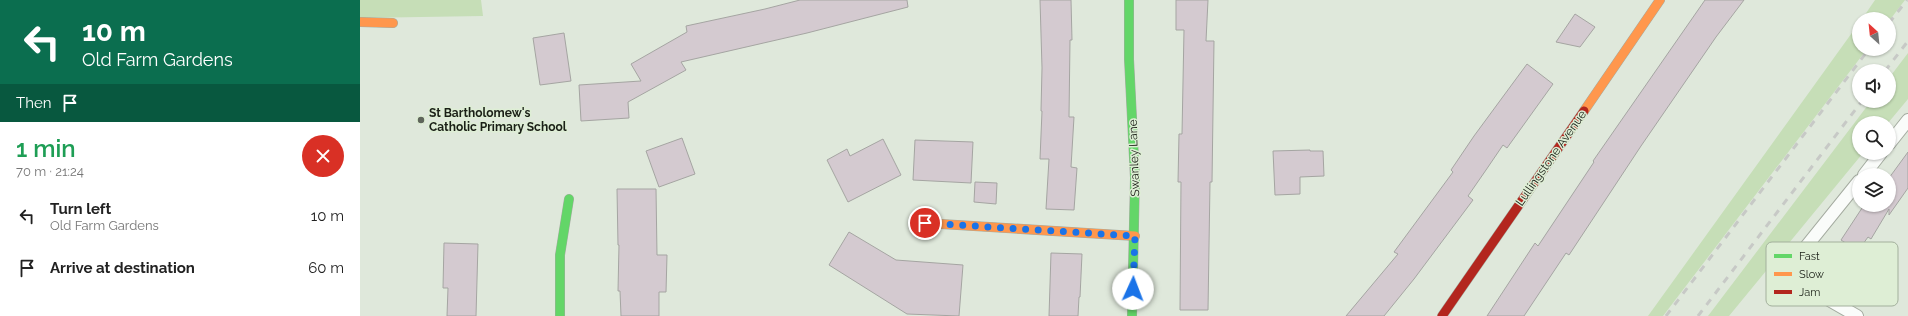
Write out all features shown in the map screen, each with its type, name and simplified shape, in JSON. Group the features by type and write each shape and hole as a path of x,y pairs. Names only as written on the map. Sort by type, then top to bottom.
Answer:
{"street":[{"name":"Swanley Lane","path":"1130,0 1128,29 1135,158 1135,236 1132,316"},
{"name":"Lullingstone Avenue","path":"1442,316 1660,0"},
{"path":"360,22 393,23"},
{"path":"560,316 560,255 569,199"},
{"path":"925,223 1135,236"}],"lane":[{"path":"1896,135 1908,120"},
{"path":"1870,168 1876,160"},
{"path":"1810,242 1852,190"},
{"path":"1839,306 1856,316"}],"green space":[{"path":"360,0 481,0 483,16 360,18"},
{"path":"1875,0 1905,0 1896,12 1867,12"},
{"path":"1852,33 1852,56 1862,56 1856,64 1852,64 1852,69 1663,316 1648,316"},
{"path":"1908,53 1908,99 1894,116 1860,116 1866,108 1896,108 1896,69"},
{"path":"1852,126 1852,160 1857,160 1790,242 1766,242 1766,271 1729,316 1708,316"}],"building":[{"path":"800,0 907,0 908,7 807,33 681,62 686,70 628,102 629,118 581,121 579,85 641,81 631,64 687,32 686,26"},
{"path":"1040,0 1071,0 1072,40 1070,40 1069,117 1074,117 1071,167 1077,168 1074,210 1046,209 1049,159 1040,159 1042,68"},
{"path":"1176,0 1208,0 1206,41 1214,41 1208,310 1180,310 1181,182 1178,182 1179,134 1182,134 1184,30 1176,30"},
{"path":"1705,0 1744,0 1716,37 1641,146 1569,255 1566,253 1524,316 1487,316 1535,243 1538,246 1594,162 1593,161"},
{"path":"1575,14 1595,27 1580,47 1556,42"},
{"path":"564,33 571,81 540,85 533,38"},
{"path":"1527,64 1553,84 1507,148 1503,145 1468,196 1473,200 1414,279 1384,316 1346,316 1398,254 1394,252 1453,172 1451,170 1474,136"},
{"path":"682,138 695,174 659,187 646,151"},
{"path":"883,139 901,175 848,202 827,160 847,149 850,156"},
{"path":"915,140 973,142 971,183 913,180"},
{"path":"1273,151 1323,151 1324,176 1300,177 1300,194 1275,195"},
{"path":"1908,152 1908,188 1896,205 1896,168"},
{"path":"975,182 997,183 996,204 974,202"},
{"path":"617,189 656,189 657,255 667,255 666,292 659,292 659,316 621,316 620,291 618,291 619,245"},
{"path":"1859,212 1887,212 1871,239 1868,237 1864,242 1844,242 1841,240"},
{"path":"849,232 896,260 963,265 959,316 907,314 829,265"},
{"path":"444,243 478,244 476,316 447,316 448,288 443,288"},
{"path":"1051,253 1082,254 1078,316 1049,316"}],"railway":[{"path":"1896,14 1907,0"},
{"path":"1890,64 1908,41"},
{"path":"1666,316 1864,56"},
{"path":"1698,316 1857,108"}],"traffic: fast":[{"path":"1129,0 1129,59 1135,178 1132,316"},
{"path":"560,316 560,255 569,199"}],"traffic: slow":[{"path":"1584,111 1660,0"},
{"path":"360,22 393,23"},
{"path":"925,223 1135,236"}],"traffic: jam":[{"path":"1442,316 1584,111"}],"place":[{"name":"St Bartholomew's Catholic Primary School","path":"421,120"}],"route":[{"path":"925,223 1135,236 1133,289"}]}
